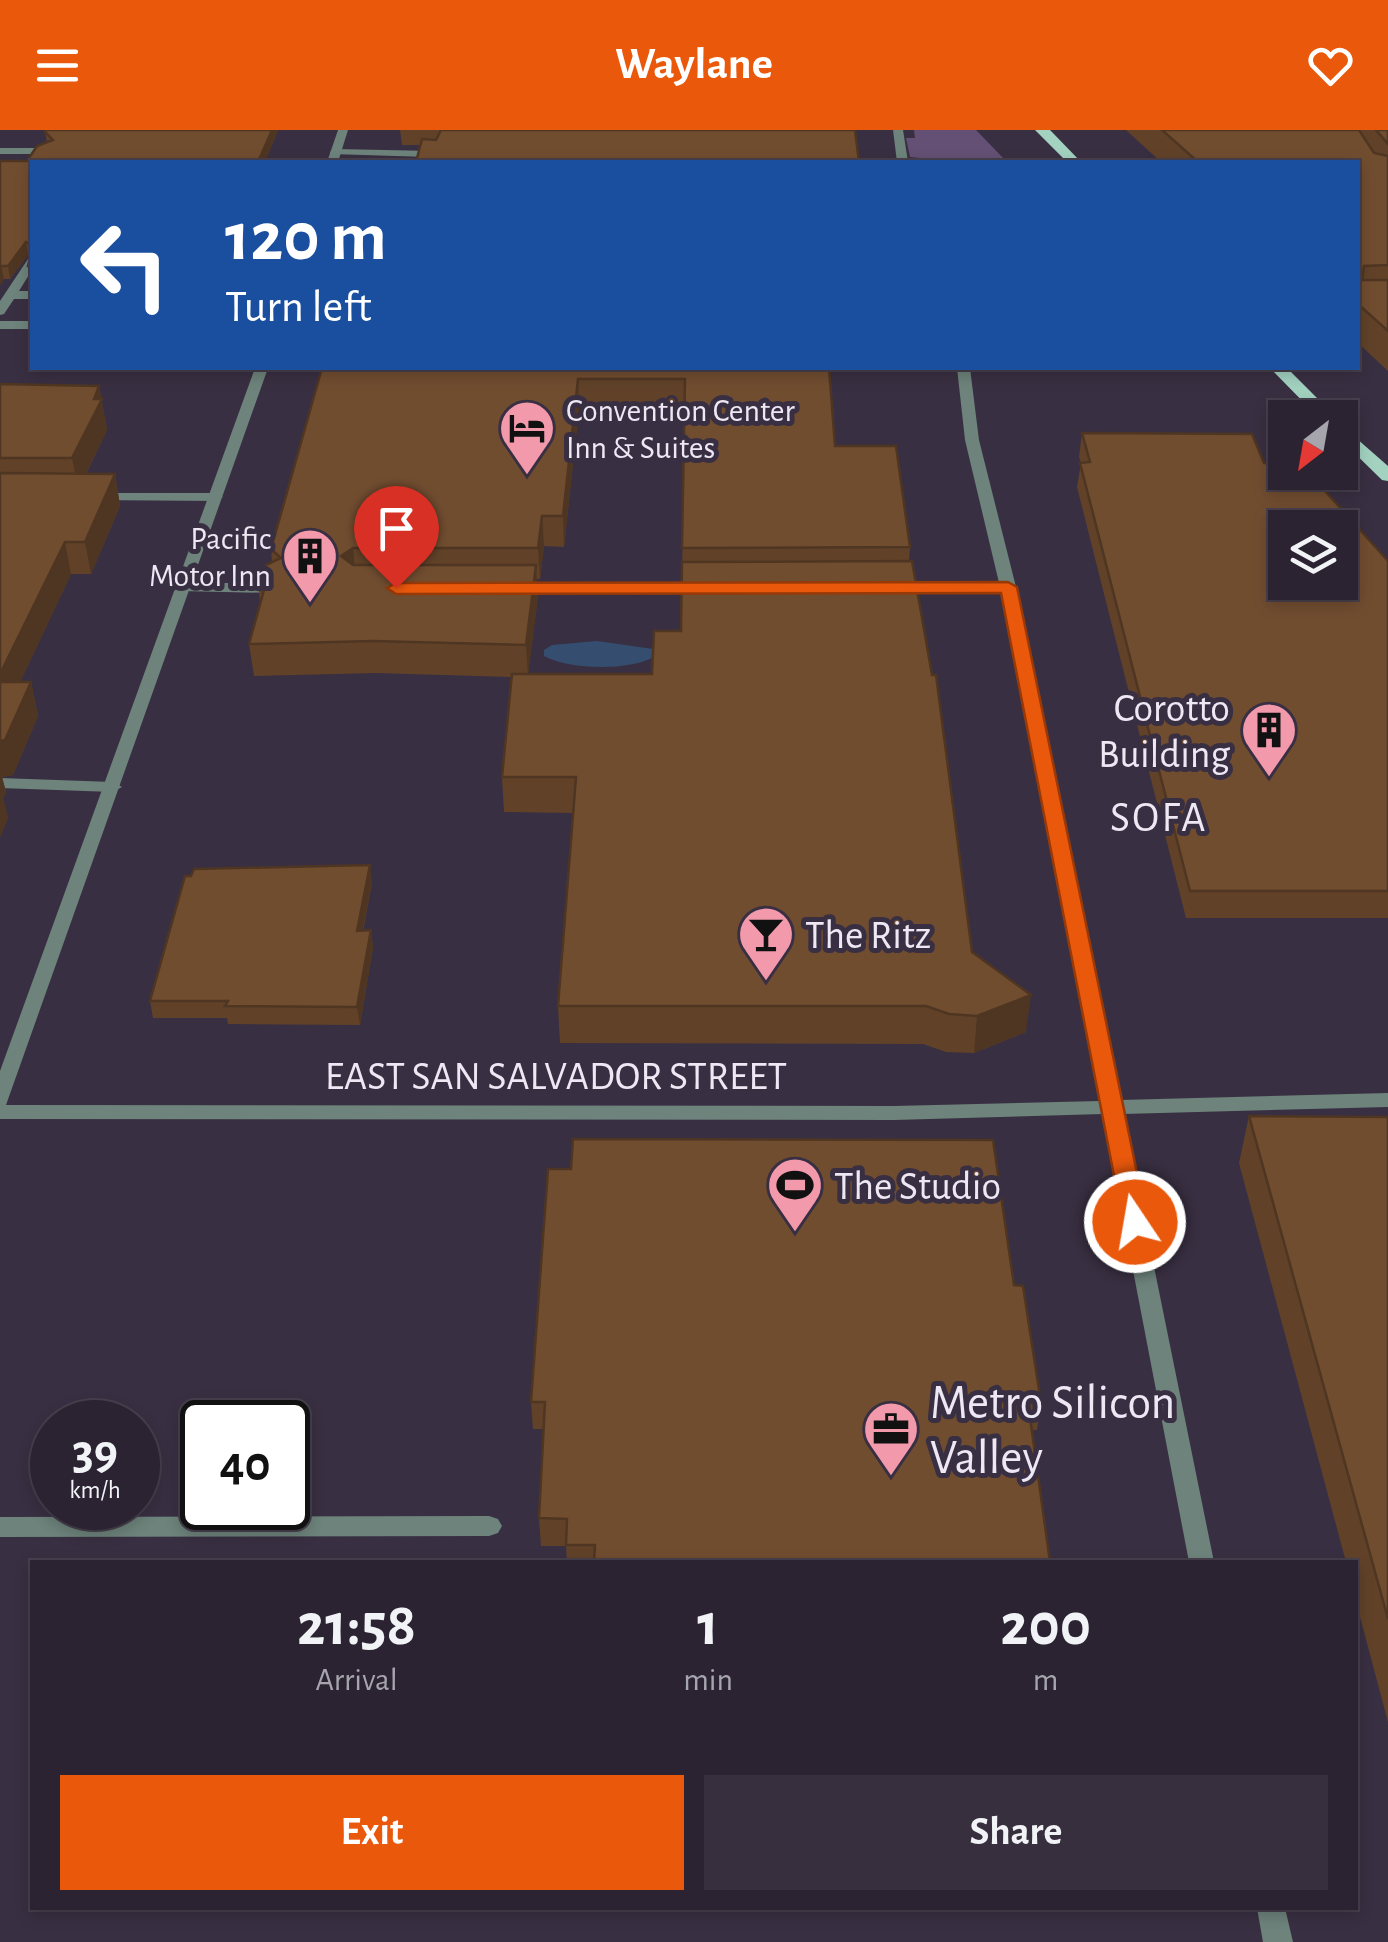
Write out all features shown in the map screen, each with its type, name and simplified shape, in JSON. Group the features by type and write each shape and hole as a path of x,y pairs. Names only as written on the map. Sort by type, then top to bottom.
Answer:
{"main road":[{"path":"1042,130 1072,160"},
{"path":"1280,370 1310,400"},
{"path":"1358,447 1388,476"}],"street":[{"path":"343,130 333,157 434,154 432,160"},
{"path":"898,130 903,160"},
{"path":"0,151 47,151"},
{"path":"0,311 30,265"},
{"path":"10,295 30,295"},
{"path":"0,325 30,325"},
{"path":"0,1100 259,370"},
{"path":"964,370 972,440 1008,587 1202,1560"},
{"path":"71,497 216,496"},
{"path":"871,589 1008,587"},
{"path":"184,588 272,588"},
{"path":"495,588 732,588"},
{"path":"0,783 114,787"},
{"name":"EAST SAN SALVADOR STREET","path":"0,1112 844,1113 1388,1100"},
{"path":"0,1527 489,1526"},
{"path":"1271,1910 1278,1942"}],"shaded area":[{"path":"914,130 976,130 1005,160 920,160 910,157 906,138 915,138"}],"water":[{"path":"597,641 653,649 654,657 630,665 599,667 568,664 544,656 544,650 552,645"}],"building":[{"path":"272,130 259,160 30,160 30,245 26,242 8,266 0,268 0,161 27,161 37,146 53,140 45,132"},
{"path":"441,130 855,130 859,160 417,160 422,139 436,140"},
{"path":"1162,130 1359,130 1374,153 1388,156 1388,265 1364,266 1362,280 1388,280 1388,331 1360,306 1360,160 1196,160"},
{"path":"1376,130 1388,130 1388,144"},
{"path":"321,370 829,370 835,446 896,446 910,547 682,548 685,379 578,379 563,516 542,516 538,548 353,548 341,556 353,565 536,565 526,645 373,641 249,644 264,590 259,590 266,565 281,558 271,549"},
{"path":"0,384 99,386 94,399 102,399 72,458 0,458"},
{"path":"1082,433 1252,434 1264,463 1268,463 1268,490 1324,490 1342,510 1268,510 1268,600 1358,600 1358,528 1388,561 1388,891 1190,891 1080,463 1090,462"},
{"path":"0,473 115,474 85,542 65,542 0,674"},
{"path":"912,561 932,675 936,675 972,952 1031,995 977,1016 949,1014 926,1006 558,1006 576,777 502,777 512,674 652,674 654,631 681,631 682,562"},
{"path":"0,682 31,682 5,740 0,741"},
{"path":"370,865 357,931 371,930 357,1007 150,1001 185,876 191,876 194,869"},
{"path":"1249,1116 1388,1117 1388,1619"},
{"path":"573,1139 993,1140 1014,1285 1023,1286 1041,1403 1028,1403 1050,1560 594,1560 595,1545 566,1545 567,1519 539,1518 545,1402 531,1402 548,1169 571,1169"}],"place":[{"name":"Convention Center Inn & Suites","path":"527,477"},
{"name":"Pacific Motor Inn","path":"310,605"},
{"name":"Corotto Building","path":"1269,779"},
{"name":"The Ritz","path":"766,983"},
{"name":"The Studio","path":"795,1234"},
{"name":"Metro Silicon Valley","path":"891,1478"}],"district":[{"name":"SOFA","path":"1159,816"}],"route":[{"path":"396,588 1008,587 1135,1222"}]}
